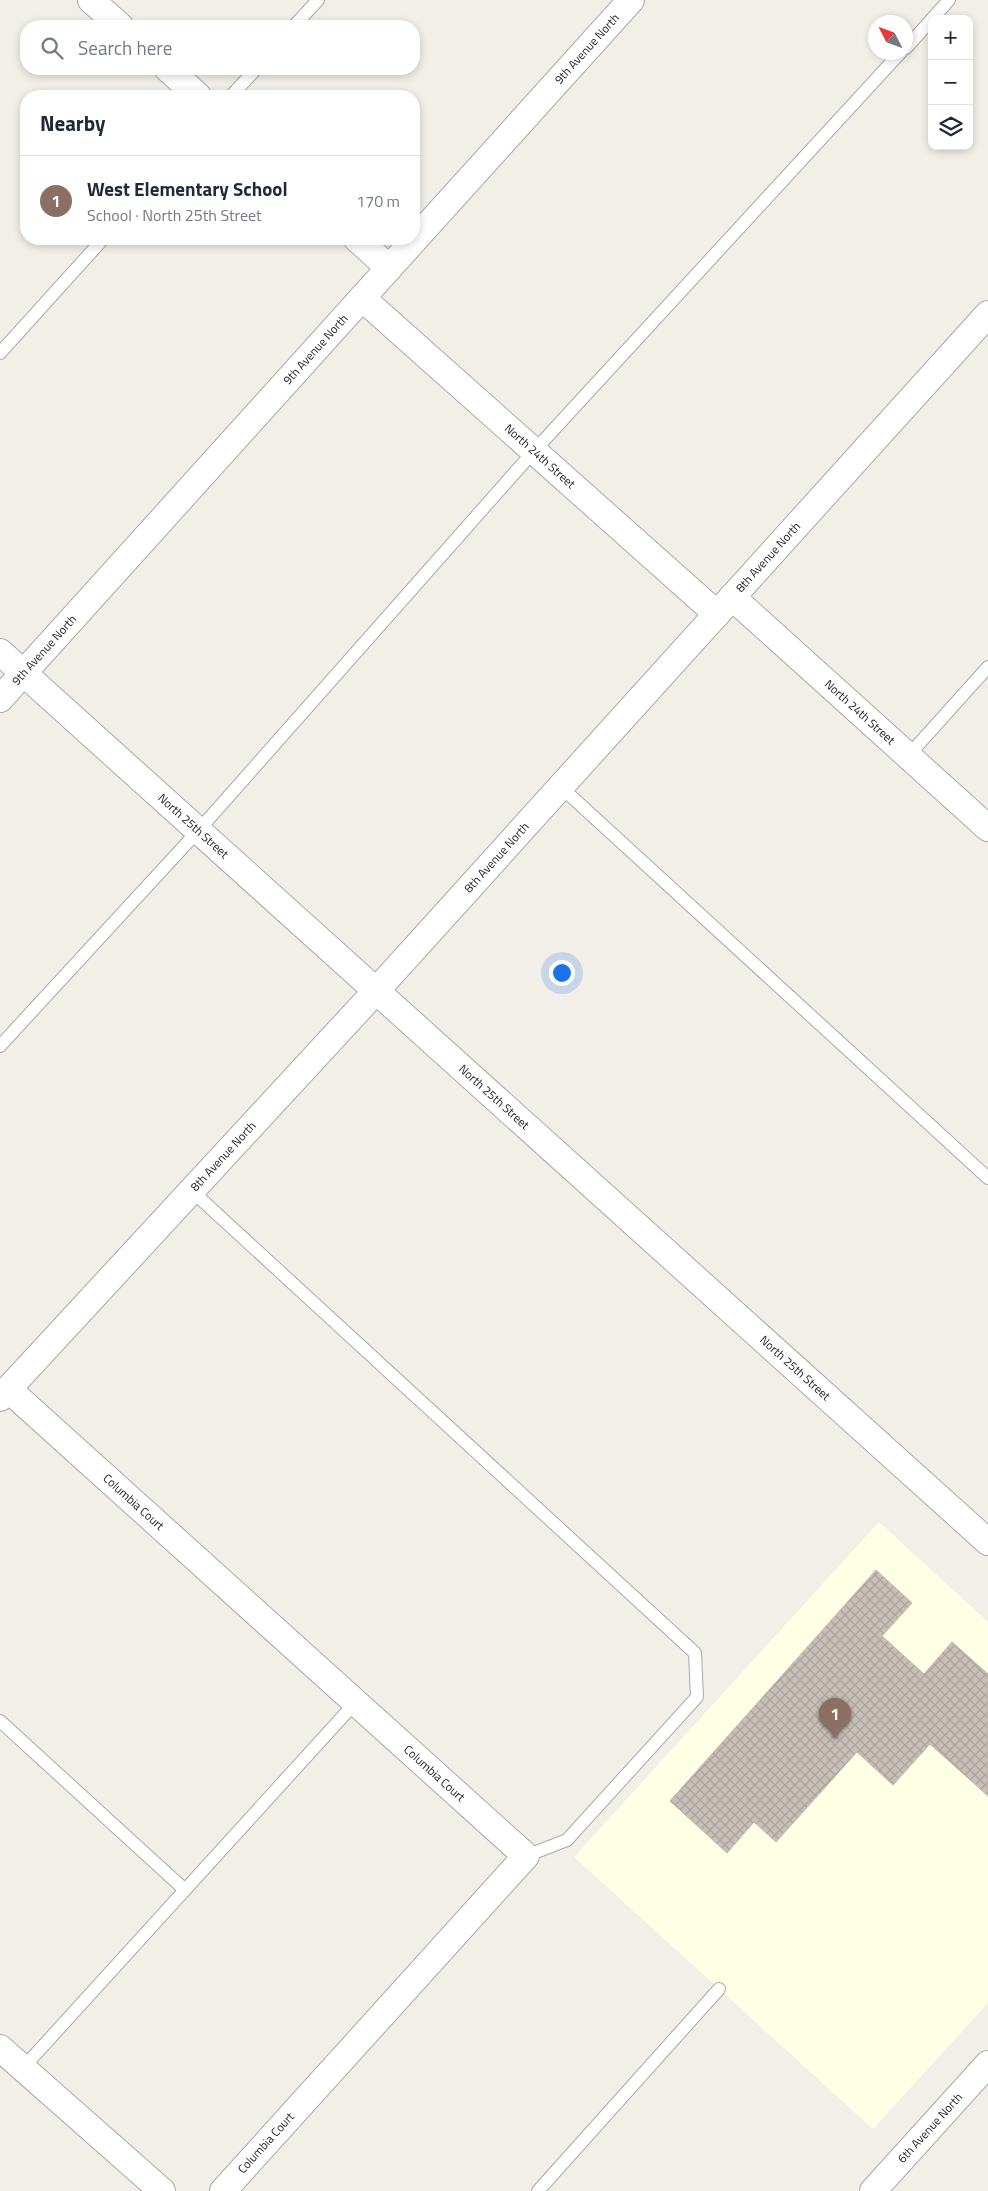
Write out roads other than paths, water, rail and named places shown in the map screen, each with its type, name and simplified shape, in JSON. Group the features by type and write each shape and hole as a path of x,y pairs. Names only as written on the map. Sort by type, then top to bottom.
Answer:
{"street":[{"path":"91,0 113,20"},
{"name":"9th Avenue North","path":"420,235 631,0"},
{"path":"175,75 191,90"},
{"path":"364,245 390,268"},
{"name":"9th Avenue North","path":"0,699 411,245"},
{"name":"North 24th Street","path":"362,298 534,451 908,756 988,828"},
{"name":"8th Avenue North","path":"4,1394 562,787 988,314"},
{"name":"North 25th Street","path":"0,652 988,1542"},
{"name":"Columbia Court","path":"4,1394 356,1702 526,1856 223,2191"},
{"path":"0,2048 162,2191"},
{"name":"6th Avenue North","path":"873,2191 988,2064"}],"lane":[{"path":"300,20 318,0"},
{"path":"936,15 949,0"},
{"path":"913,40 928,23"},
{"path":"0,1046 198,831 534,451 894,60"},
{"path":"237,90 250,75"},
{"path":"0,353 98,245"},
{"path":"908,756 988,667"},
{"path":"562,787 988,1178"},
{"path":"192,1191 695,1653 697,1697 567,1840 526,1856"},
{"path":"23,2068 356,1702"},
{"path":"0,1721 185,1890"},
{"path":"538,2191 720,1989"}],"place":[{"name":"West Elementary School","path":"835,1739"}]}
